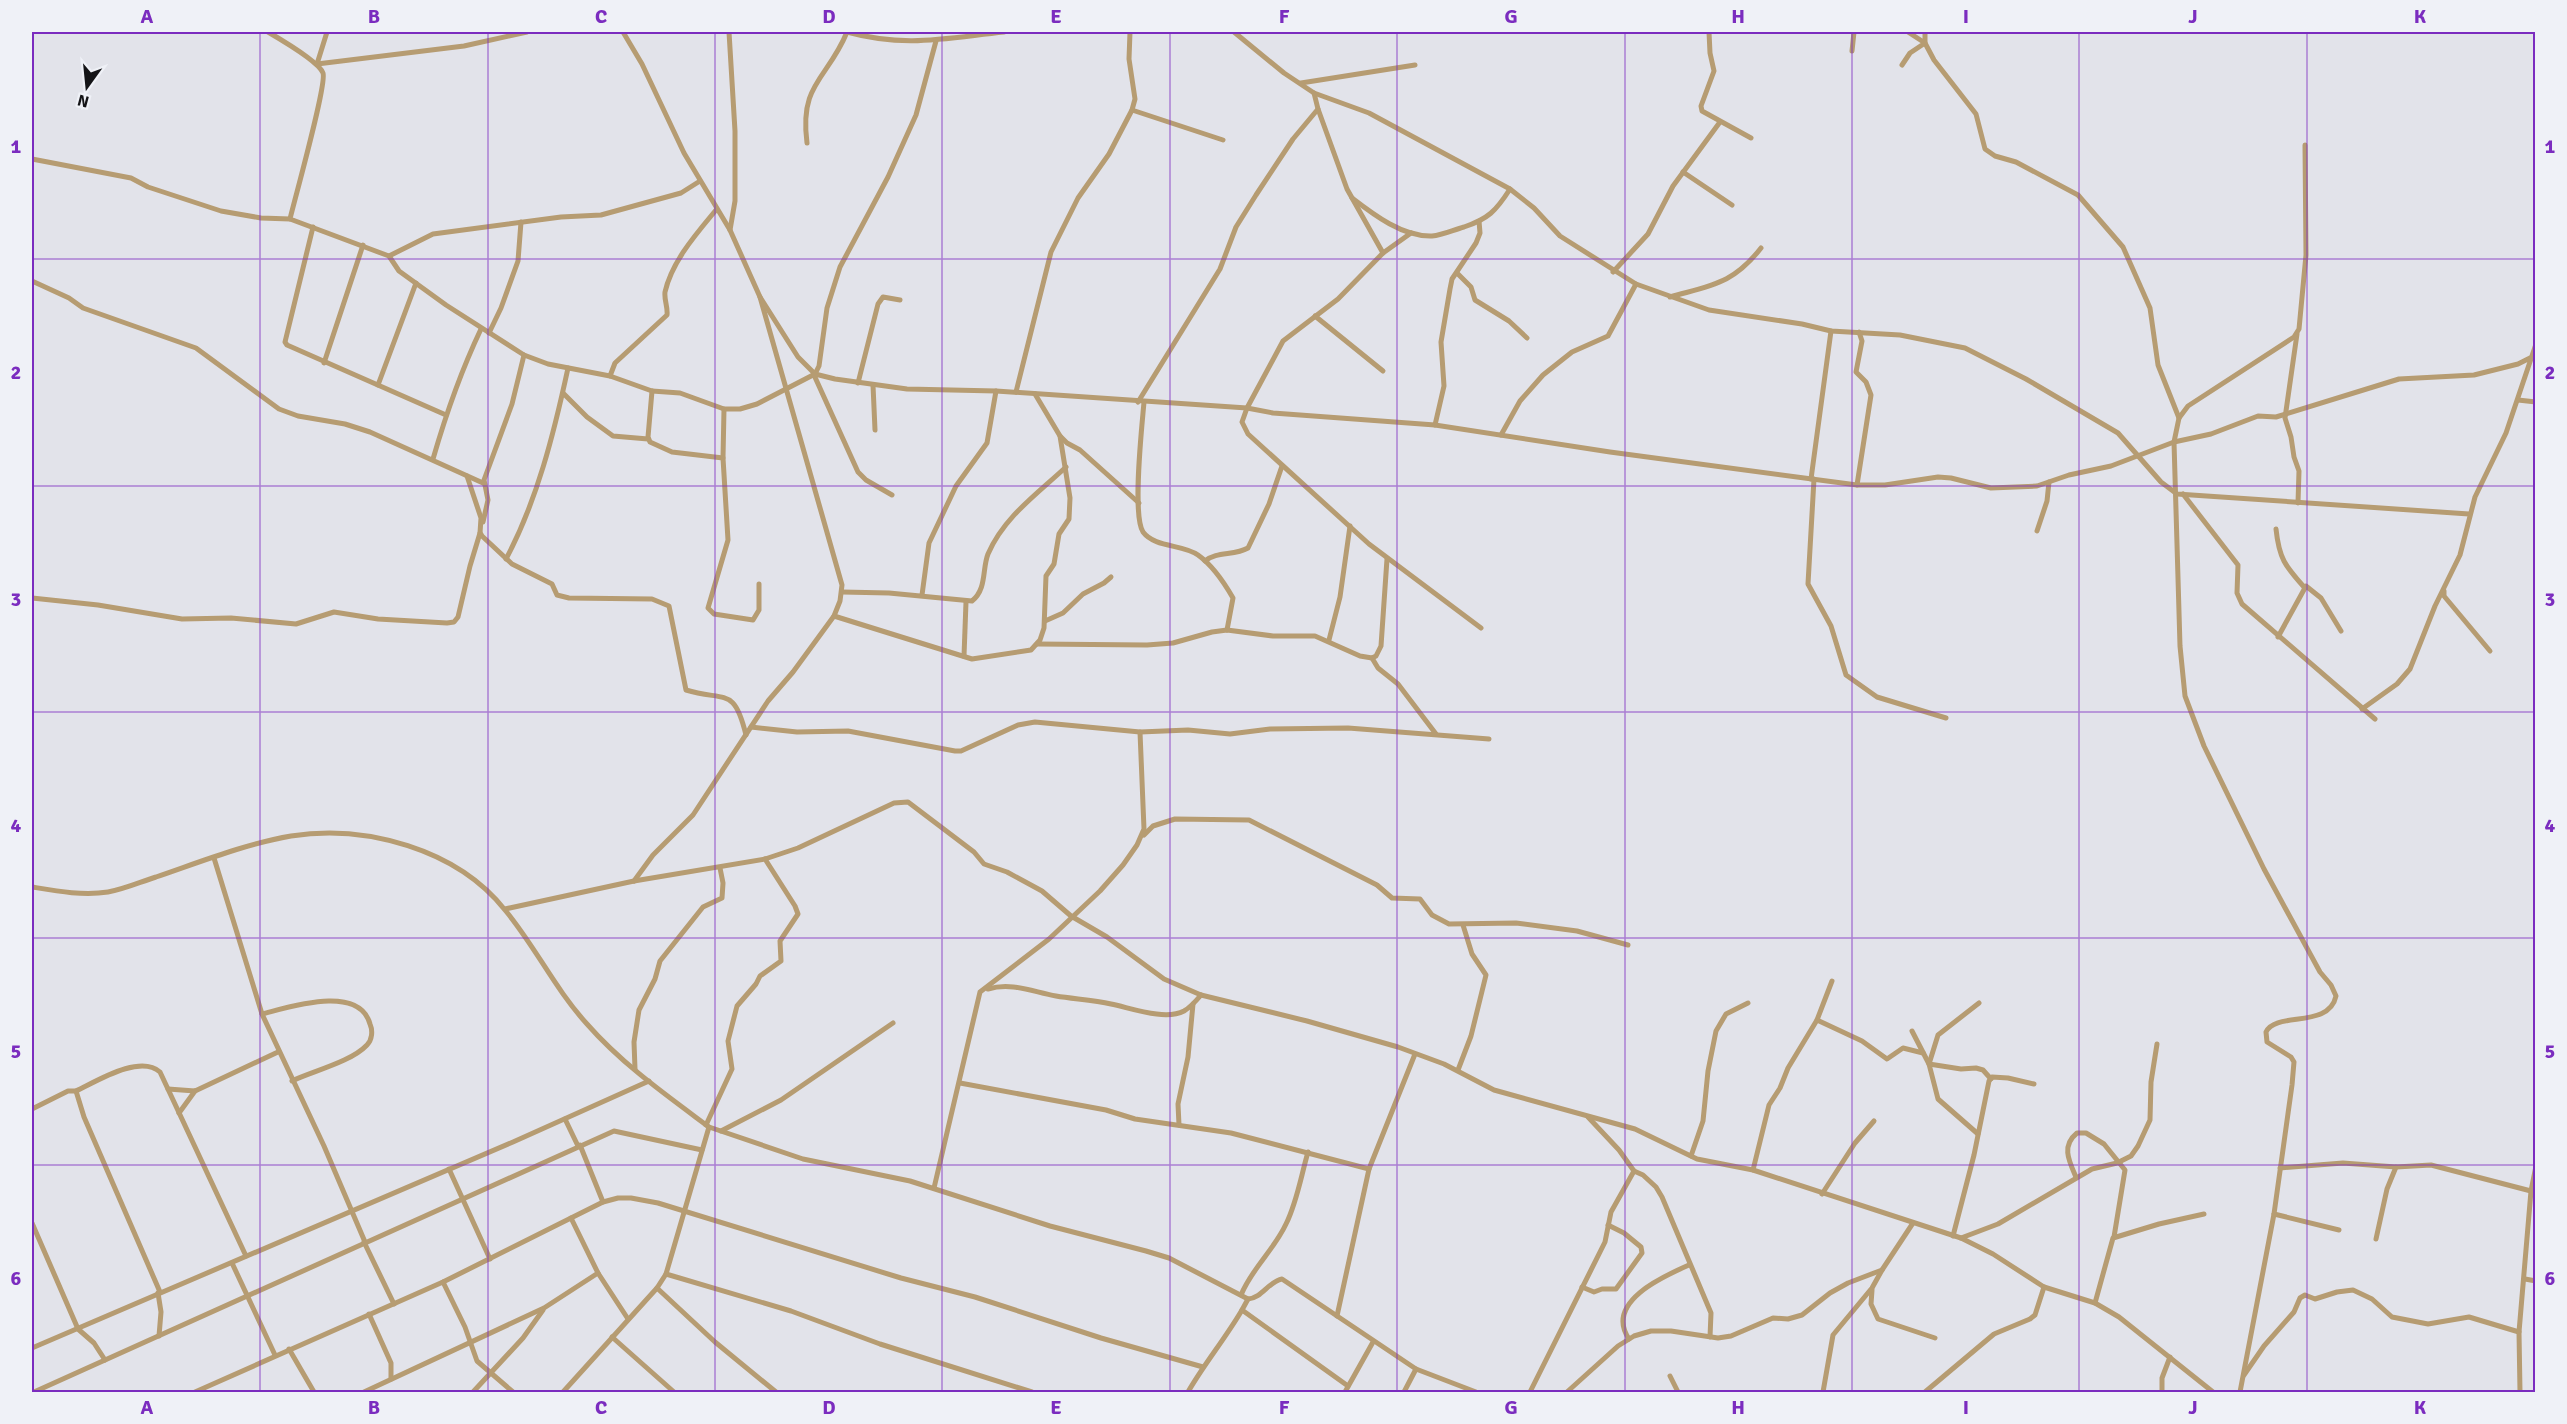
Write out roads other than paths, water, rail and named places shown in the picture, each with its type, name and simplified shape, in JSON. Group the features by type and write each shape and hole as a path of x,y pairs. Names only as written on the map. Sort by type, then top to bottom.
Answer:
{"street":[{"path":"268,32 317,64 324,75 321,96 290,219"},
{"path":"317,64 327,32"},
{"path":"317,64 464,46 526,32"},
{"path":"623,32 642,64 700,182 730,230 760,297 798,357 814,375 858,472 866,480 892,495"},
{"path":"729,32 735,131 735,201 730,230"},
{"path":"807,143 805,111 810,94 813,86 834,58 847,32 876,40 936,40 1004,32"},
{"path":"1016,392 1051,252 1078,198 1109,154 1132,110 1135,99 1129,59 1130,32"},
{"path":"1234,32 1314,93 1369,113 1510,189 1534,208 1560,236 1613,272 1636,284 1709,310 1802,324 1831,331 1900,335 1965,348 1980,354 2118,433 2161,482 2180,494 2238,565 2239,600 2278,637 2375,719"},
{"path":"1709,32 1714,71 1701,106 1705,114 1751,138"},
{"path":"1851,51 1854,32"},
{"path":"1908,32 1925,42"},
{"path":"1925,32 1925,42 1934,60 1976,114 1982,142 1989,153 2016,162 2078,195 2123,247 2150,308 2158,365 2179,418"},
{"path":"32,159 122,175 148,187 221,211 261,219 290,219 313,227 389,256 399,271 481,329 524,356 548,364 610,376 652,391 680,393 724,409 745,408 814,375 819,366 827,308 840,267 888,177 916,115 936,40"},
{"path":"1902,65 1910,53 1925,42"},
{"path":"1300,83 1415,65"},
{"path":"1314,93 1336,165 1383,253"},
{"path":"1227,630 1233,598 1205,561 1191,551 1163,544 1144,533 1141,526 1139,503 1141,402 1220,269 1236,227 1293,139 1318,109"},
{"path":"1132,110 1223,140"},
{"path":"1613,272 1648,234 1669,193 1720,122"},
{"path":"2298,503 2300,478 2291,436 2285,423 2306,255 2306,145"},
{"path":"1683,172 1732,205"},
{"path":"389,256 433,234 561,216 601,215 665,196 681,194 700,182"},
{"path":"1352,198 1377,216 1411,233 1430,236 1479,221 1493,213 1510,189"},
{"path":"610,376 615,363 668,315 665,292 680,259 698,231 716,210"},
{"path":"1435,425 1444,380 1441,336 1452,279 1458,274 1478,238 1479,221"},
{"path":"489,333 518,261 521,222"},
{"path":"313,227 285,342 290,347 324,363 446,415"},
{"path":"1411,233 1383,253 1338,299 1282,341 1246,408 1242,422 1244,429 1282,466 1387,559 1482,628"},
{"path":"324,363 363,245"},
{"path":"1669,297 1728,279 1739,273 1761,248"},
{"path":"1458,274 1471,286 1474,300 1509,321 1527,338"},
{"path":"32,281 69,298 83,308 196,348 279,409 298,416 345,424 370,432 483,483"},
{"path":"378,385 416,283"},
{"path":"1501,435 1520,401 1543,375 1572,352 1608,336 1636,284"},
{"path":"634,881 653,855 693,815 768,701 793,672 834,616 842,592 839,574 760,297"},
{"path":"858,383 880,300 889,297 900,300"},
{"path":"1315,316 1383,371"},
{"path":"433,459 446,415 481,329"},
{"path":"1831,331 1813,479 1808,584 1831,626 1846,675 1877,697 1946,718"},
{"path":"1857,485 1871,395 1870,388 1856,372 1862,341 1859,332"},
{"path":"2240,1392 2274,1214 2294,1062 2291,1057 2267,1042 2265,1032 2272,1025 2314,1017 2329,1008 2335,1001 2335,991 2320,972 2264,869 2204,746 2185,696 2180,646 2180,494 2174,442 2179,418 2198,398 2297,333"},
{"path":"2362,709 2408,672 2435,606 2460,555 2475,497 2506,433 2535,344"},
{"path":"32,598 98,605 182,619 231,618 296,624 334,612 378,619 454,622 458,617 488,500 483,483 512,404 524,356"},
{"path":"814,375 907,389 1016,392 1246,408 1274,413 1435,425 1857,485 1885,485 1938,477 1952,478 1991,488 2023,488 2111,466 2174,442 2211,434 2258,417 2276,417 2399,379 2474,375 2518,364 2530,358"},
{"path":"506,559 524,525 543,467 568,368"},
{"path":"873,385 875,430"},
{"path":"648,439 652,391"},
{"path":"922,595 929,543 956,486 987,442 996,391"},
{"path":"562,393 587,417 613,436 648,439 655,445 672,452 723,458"},
{"path":"1035,394 1060,436 1080,450 1139,503"},
{"path":"2518,400 2535,402"},
{"path":"724,409 723,458 728,540 708,608 714,614 753,620 759,610 759,584"},
{"path":"834,616 976,659 994,654 1025,653 1036,644 1042,634 1045,621 1046,576 1054,564 1057,539 1070,514 1066,467 1060,436"},
{"path":"1205,561 1216,555 1248,549 1269,504 1282,466"},
{"path":"842,592 922,595 972,601 980,591 988,555 1005,524 1066,467"},
{"path":"467,476 482,525"},
{"path":"2037,531 2047,501 2049,482"},
{"path":"2180,494 2469,514"},
{"path":"1329,640 1340,597 1350,526"},
{"path":"2276,529 2284,564 2304,587 2310,588 2321,598 2341,631"},
{"path":"480,533 506,559 549,582 559,596 652,599 665,603 671,611 685,688 689,691 720,695 734,702 746,735"},
{"path":"1036,644 1147,645 1173,643 1227,630 1273,636 1307,635 1329,640 1360,656 1372,658 1376,656 1381,646 1387,559"},
{"path":"1045,621 1063,613 1083,594 1104,584 1111,577"},
{"path":"2278,637 2304,587"},
{"path":"2444,591 2444,596 2490,651"},
{"path":"964,656 966,602"},
{"path":"1372,658 1378,668 1398,684 1436,734"},
{"path":"751,728 797,732 849,731 955,751 961,751 1018,725 1035,722 1140,732 1188,730 1230,734 1287,728 1348,728 1489,739"},
{"path":"1140,732 1144,830 1142,837"},
{"path":"505,909 634,881 765,859 798,848 894,804 908,802 960,840 984,864 1006,872 1042,891 1071,916 1107,937 1164,979 1201,995 1316,1023 1415,1054 1458,1070 1485,1087 1635,1129 1691,1156 1753,1170 1961,1238 1993,1254 2044,1287 2095,1304 2119,1317 2213,1392"},
{"path":"934,1188 980,992 1049,939 1115,874 1153,826 1175,819 1249,820 1377,885 1392,898 1420,900 1440,920 1449,924 1516,923 1577,931 1628,945"},
{"path":"32,887 77,893 108,892 291,836 321,834 377,838 430,853 472,879 505,909 579,1015 603,1041 649,1081 707,1126 803,1159 934,1188 1050,1226 1169,1258 1248,1299"},
{"path":"214,858 262,1014 394,1304"},
{"path":"563,1392 657,1288 666,1274 707,1126 732,1069 728,1041 737,1006 760,976 781,961 780,941 798,914 765,859"},
{"path":"635,1069 634,1042 639,1010 655,979 660,961 703,907 722,898 723,883 720,868"},
{"path":"1458,1070 1471,1036 1486,975 1472,954 1463,925"},
{"path":"1753,1170 1769,1105 1817,1020 1832,981"},
{"path":"980,992 993,987 1024,988 1054,996 1113,1004 1140,1012 1169,1014 1184,1011 1201,995"},
{"path":"262,1014 324,1002 350,1003 367,1014 372,1035 368,1044 344,1059 292,1081"},
{"path":"1691,1156 1703,1121 1708,1071 1716,1031 1726,1014 1748,1003"},
{"path":"1929,1064 1938,1035 1979,1003"},
{"path":"1179,1125 1178,1104 1188,1057 1193,1004"},
{"path":"1817,1020 1862,1041 1887,1059 1903,1048 1923,1053"},
{"path":"722,1131 781,1100 893,1023"},
{"path":"1912,1032 1929,1064 1938,1099 1978,1134"},
{"path":"1961,1238 1998,1224 2092,1168 2120,1161 2134,1153 2148,1127 2157,1044"},
{"path":"179,1113 195,1091 278,1052"},
{"path":"1337,1316 1369,1169 1415,1054"},
{"path":"32,1109 68,1091 76,1090 142,1064 151,1066 160,1072 246,1256"},
{"path":"1929,1064 1961,1069 1976,1068 1983,1070 1991,1078 2008,1078 2034,1084"},
{"path":"1953,1236 1991,1078"},
{"path":"32,1348 649,1081"},
{"path":"960,1083 1106,1110 1135,1119 1231,1132 1369,1169"},
{"path":"168,1089 195,1091"},
{"path":"76,1090 84,1117 159,1293 161,1312 159,1336"},
{"path":"1587,1115 1619,1150 1634,1171 1643,1175 1656,1187 1671,1213 1689,1265 1711,1313 1710,1337"},
{"path":"565,1119 603,1202"},
{"path":"1822,1194 1855,1143 1874,1121"},
{"path":"34,1392 614,1131 702,1150"},
{"path":"2076,1177 2067,1148 2070,1139 2077,1133 2086,1132 2096,1138 2120,1161 2126,1177 2114,1237 2110,1244 2095,1304"},
{"path":"1241,1295 1255,1268 1274,1246 1286,1225 1308,1152"},
{"path":"2280,1168 2356,1163 2396,1167 2439,1166 2531,1191"},
{"path":"2376,1239 2387,1189 2396,1167"},
{"path":"2520,1392 2519,1332 2535,1167"},
{"path":"449,1169 489,1259"},
{"path":"1530,1392 1607,1238 1611,1212 1634,1171"},
{"path":"195,1392 443,1282 603,1202 618,1198 631,1198 684,1212 1203,1367"},
{"path":"2114,1237 2204,1214"},
{"path":"2274,1214 2340,1230"},
{"path":"571,1218 598,1273 628,1319"},
{"path":"32,1223 78,1329 94,1343 105,1360"},
{"path":"1823,1392 1833,1335 1872,1288 1913,1223"},
{"path":"1582,1287 1594,1292 1602,1289 1616,1289 1642,1253 1641,1247 1624,1233 1608,1225"},
{"path":"232,1263 274,1355"},
{"path":"1629,1339 1624,1328 1627,1306 1653,1281 1689,1265"},
{"path":"1568,1392 1604,1358 1629,1339 1651,1331 1671,1331 1710,1337 1731,1336 1773,1318 1796,1318 1839,1288 1882,1270"},
{"path":"364,1392 544,1308 598,1273"},
{"path":"666,1274 791,1311 880,1344 1032,1392"},
{"path":"1188,1392 1203,1367 1222,1344 1248,1299 1257,1296 1274,1280 1282,1279 1372,1342 1416,1369 1476,1392"},
{"path":"2525,1280 2535,1281"},
{"path":"443,1282 477,1361 513,1392"},
{"path":"1925,1392 1994,1334 2035,1315 2044,1287"},
{"path":"657,1288 715,1342 776,1392"},
{"path":"1872,1288 1872,1304 1878,1318 1935,1338"},
{"path":"2243,1376 2264,1346 2294,1312 2300,1298 2305,1295 2315,1299 2353,1290 2372,1299 2392,1317 2428,1324 2469,1317 2519,1332"},
{"path":"473,1392 527,1334 544,1308"},
{"path":"1242,1310 1348,1386"},
{"path":"369,1314 391,1363 392,1379"},
{"path":"612,1337 674,1392"},
{"path":"1345,1392 1372,1342"},
{"path":"289,1349 314,1392"},
{"path":"2162,1392 2162,1378 2170,1357"},
{"path":"1404,1392 1416,1369"},
{"path":"1670,1376 1678,1392"},
{"path":"568,1387 574,1392"}]}
